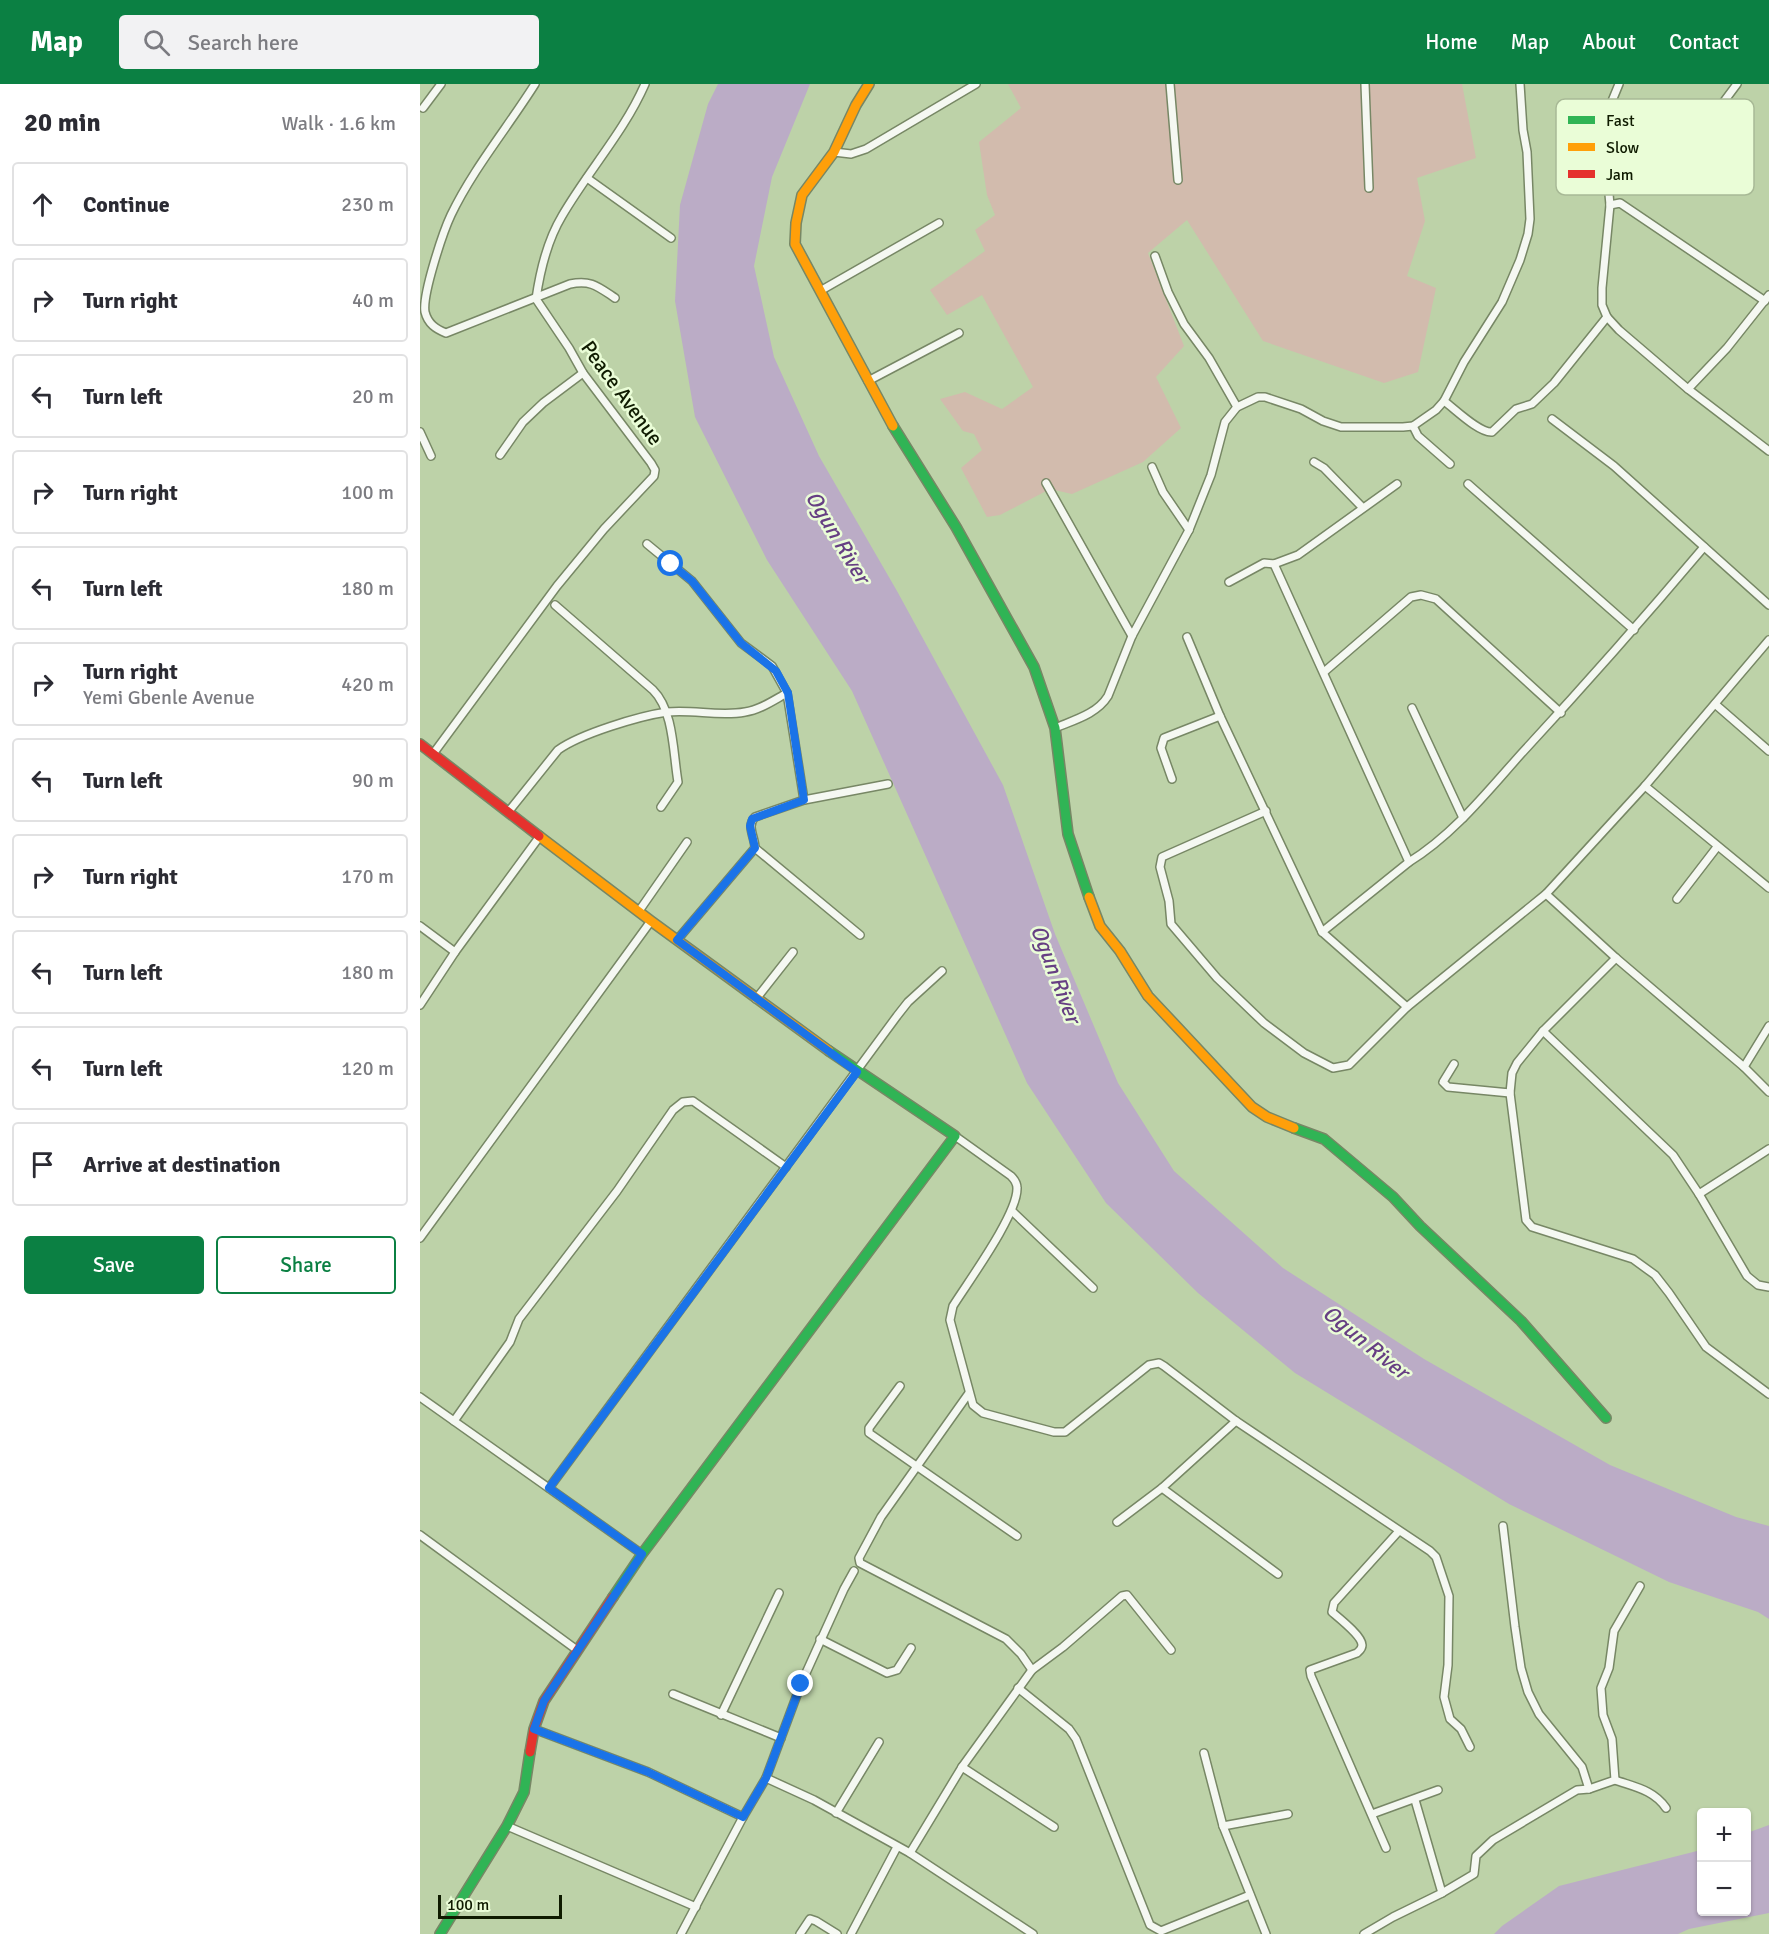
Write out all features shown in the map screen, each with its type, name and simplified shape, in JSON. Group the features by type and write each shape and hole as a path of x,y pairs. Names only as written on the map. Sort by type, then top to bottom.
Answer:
{"street":[{"path":"423,108 441,84"},
{"path":"535,84 451,216 434,266 425,310 429,322 436,329 447,333 570,284 583,281 595,285 615,298"},
{"path":"536,299 538,280 549,242 561,217 630,115 645,84"},
{"path":"869,84 856,105 834,152 802,195 796,222 795,244 886,416 956,527 1034,667 1055,728 1068,834 1100,926 1120,951 1148,996 1252,1107 1267,1117 1324,1139 1393,1197 1420,1226 1521,1321 1606,1418"},
{"path":"834,152 851,154 866,148 976,84"},
{"path":"1170,84 1178,180"},
{"path":"1365,84 1369,188"},
{"path":"1055,728 1094,711 1103,704 1108,696 1132,636 1189,530 1211,475 1225,422 1237,407 1258,397 1265,397 1301,409 1323,421 1341,427 1413,426 1436,410 1444,401 1464,362 1502,302 1520,260 1528,234 1528,176 1520,84"},
{"path":"1613,99 1619,84"},
{"path":"1726,99 1737,84"},
{"path":"587,178 671,238"},
{"path":"1609,195 1602,288 1602,304 1607,317 1688,389 1769,451"},
{"path":"1610,205 1620,203 1767,298 1727,348 1688,389"},
{"path":"820,291 939,223"},
{"path":"1155,256 1168,292 1184,324 1209,358 1237,407"},
{"name":"Peace Avenue","path":"433,754 556,586 604,529 654,476 655,470 651,463 583,373 536,299"},
{"path":"1444,401 1479,428 1487,433 1492,432 1516,409 1532,404 1554,383 1607,317"},
{"path":"868,381 959,333"},
{"path":"500,456 523,422 583,373"},
{"path":"1552,419 1614,466 1769,605"},
{"path":"1413,426 1418,436 1450,464"},
{"path":"420,432 431,456"},
{"path":"1314,462 1324,468 1362,507"},
{"path":"1152,467 1163,492 1189,530"},
{"path":"1046,483 1132,636"},
{"path":"1229,582 1264,563 1274,564 1298,555 1397,484"},
{"path":"1468,484 1634,630"},
{"path":"647,544 692,581 741,643 772,666 788,693 804,800"},
{"path":"1322,932 1409,862 1424,853 1463,818 1561,713 1704,547"},
{"path":"1274,564 1409,862"},
{"path":"1324,672 1412,597 1421,595 1436,599 1561,713"},
{"path":"555,605 663,701 667,712 678,782 661,807"},
{"path":"1187,637 1220,716 1322,932 1407,1007"},
{"path":"1266,811 1162,857 1160,867 1169,901 1171,924 1217,978 1264,1023 1304,1053 1333,1068 1349,1065 1407,1007 1546,894 1645,786 1769,640"},
{"path":"509,812 558,750 568,742 610,727 667,712 726,714 747,712 788,693"},
{"path":"1715,704 1769,751"},
{"path":"1412,708 1463,818"},
{"path":"1172,779 1161,748 1164,738 1220,716"},
{"path":"420,744 756,999 857,1072 955,1136 1016,1181 1017,1188 1012,1211 953,1306 951,1313 950,1320 973,1405 983,1413 1060,1433 1070,1429 1149,1365 1159,1363 1236,1421 1436,1557 1445,1578 1449,1596 1448,1665 1444,1697 1450,1719 1461,1729 1470,1747"},
{"path":"860,935 755,848 750,826 752,819 804,800 888,784"},
{"path":"1645,786 1769,888"},
{"path":"420,1005 455,952 540,836"},
{"path":"639,911 687,842"},
{"path":"1677,899 1717,847"},
{"path":"677,940 755,848"},
{"path":"1546,894 1616,958 1744,1067 1769,1092"},
{"path":"420,1238 651,921"},
{"path":"420,926 455,952"},
{"path":"756,999 793,951"},
{"path":"1616,958 1543,1032 1517,1063 1512,1073 1510,1093 1528,1224 1633,1259 1644,1266 1669,1293 1706,1347 1769,1394"},
{"path":"549,1488 908,1002 942,971"},
{"path":"1744,1067 1769,1026"},
{"path":"1543,1032 1658,1138 1673,1155 1699,1194 1747,1276 1758,1285 1769,1287"},
{"path":"1454,1064 1444,1078 1443,1082 1448,1087 1510,1093"},
{"path":"454,1421 510,1342 519,1319 617,1191 673,1110 682,1102 693,1101 786,1167"},
{"path":"440,1934 507,1826 524,1792 534,1729 544,1701 642,1554 955,1136"},
{"path":"1699,1194 1769,1149"},
{"path":"1012,1211 1092,1288"},
{"path":"900,1386 868,1431 870,1434 1017,1536"},
{"path":"969,1393 881,1517 860,1558 860,1563 1006,1639 1021,1654 1032,1670"},
{"path":"420,1397 642,1554"},
{"path":"1117,1522 1162,1488 1236,1421"},
{"path":"1162,1488 1278,1574"},
{"path":"1503,1526 1521,1668 1528,1692 1539,1714 1582,1767 1589,1789"},
{"path":"1386,1848 1310,1670 1357,1653 1361,1648 1359,1637 1332,1612 1332,1608 1399,1531"},
{"path":"420,1535 577,1650"},
{"path":"681,1934 766,1778 820,1639 854,1572"},
{"path":"1615,1780 1611,1739 1604,1715 1601,1688 1609,1668 1614,1631 1640,1587"},
{"path":"721,1715 779,1593"},
{"path":"910,1853 962,1767 1032,1670 1063,1647 1122,1596 1127,1595 1171,1650"},
{"path":"820,1639 887,1673 897,1670 911,1647"},
{"path":"1018,1688 1069,1729 1076,1739 1150,1925 1161,1931 1250,1895"},
{"path":"673,1694 781,1738"},
{"path":"534,1729 648,1772 743,1817"},
{"path":"836,1813 879,1742"},
{"path":"1204,1753 1223,1826 1266,1934"},
{"path":"962,1767 1054,1827"},
{"path":"766,1778 910,1853 1033,1934"},
{"path":"1365,1934 1473,1874 1476,1856 1492,1840 1577,1790 1589,1789 1615,1780 1654,1794 1666,1808"},
{"path":"1372,1814 1438,1790"},
{"path":"1415,1800 1442,1893"},
{"path":"1223,1826 1288,1814"},
{"path":"507,1826 696,1907"},
{"path":"851,1934 897,1847"},
{"path":"800,1934 810,1919 837,1934"}],"shaded area":[{"path":"1008,84 1462,84 1476,158 1417,178 1425,221 1407,276 1436,288 1418,372 1384,383 1263,341 1187,220 1148,253 1184,346 1156,377 1181,428 1143,462 1072,494 1050,489 1000,515 987,517 961,468 982,450 974,434 963,431 940,399 965,392 1002,409 1033,387 982,295 947,315 930,290 985,251 975,230 995,215 987,195 979,142 1021,108"}],"water":[{"name":"Ogun River","path":"718,84 810,84 772,177 754,266 774,357 819,456 897,591 1003,785 1055,934 1118,1083 1174,1171 1283,1268 1424,1359 1610,1465 1736,1517 1769,1526 1769,1619 1758,1612 1669,1582 1509,1504 1295,1373 1198,1293 1106,1203 1027,1083 852,691 767,560 695,417 675,301 680,205 708,104"},
{"path":"1769,1825 1769,1913 1689,1929 1678,1934 1494,1934 1559,1886 1697,1851 1697,1916 1751,1916 1751,1832"}],"traffic: fast":[{"path":"893,426 956,527 1034,667 1055,728 1068,834 1089,897"},
{"path":"613,1597 642,1554 955,1136 829,1051"},
{"path":"1294,1128 1324,1139 1393,1197 1420,1226 1521,1321 1606,1418"},
{"path":"440,1934 507,1826 524,1792 530,1752"}],"traffic: slow":[{"path":"869,84 856,105 834,152 802,195 796,223 795,244 893,426"},
{"path":"539,836 829,1051"},
{"path":"1089,897 1100,926 1120,951 1148,996 1252,1107 1267,1117 1294,1128"}],"traffic: jam":[{"path":"420,744 539,836"},
{"path":"530,1752 534,1729 544,1701 613,1597"}],"route":[{"path":"671,564 692,581 741,643 776,671 788,693 804,800 752,819 750,826 755,848 677,940 857,1072 549,1488 642,1554 544,1701 534,1729 648,1772 743,1817 766,1778 801,1684"}]}
